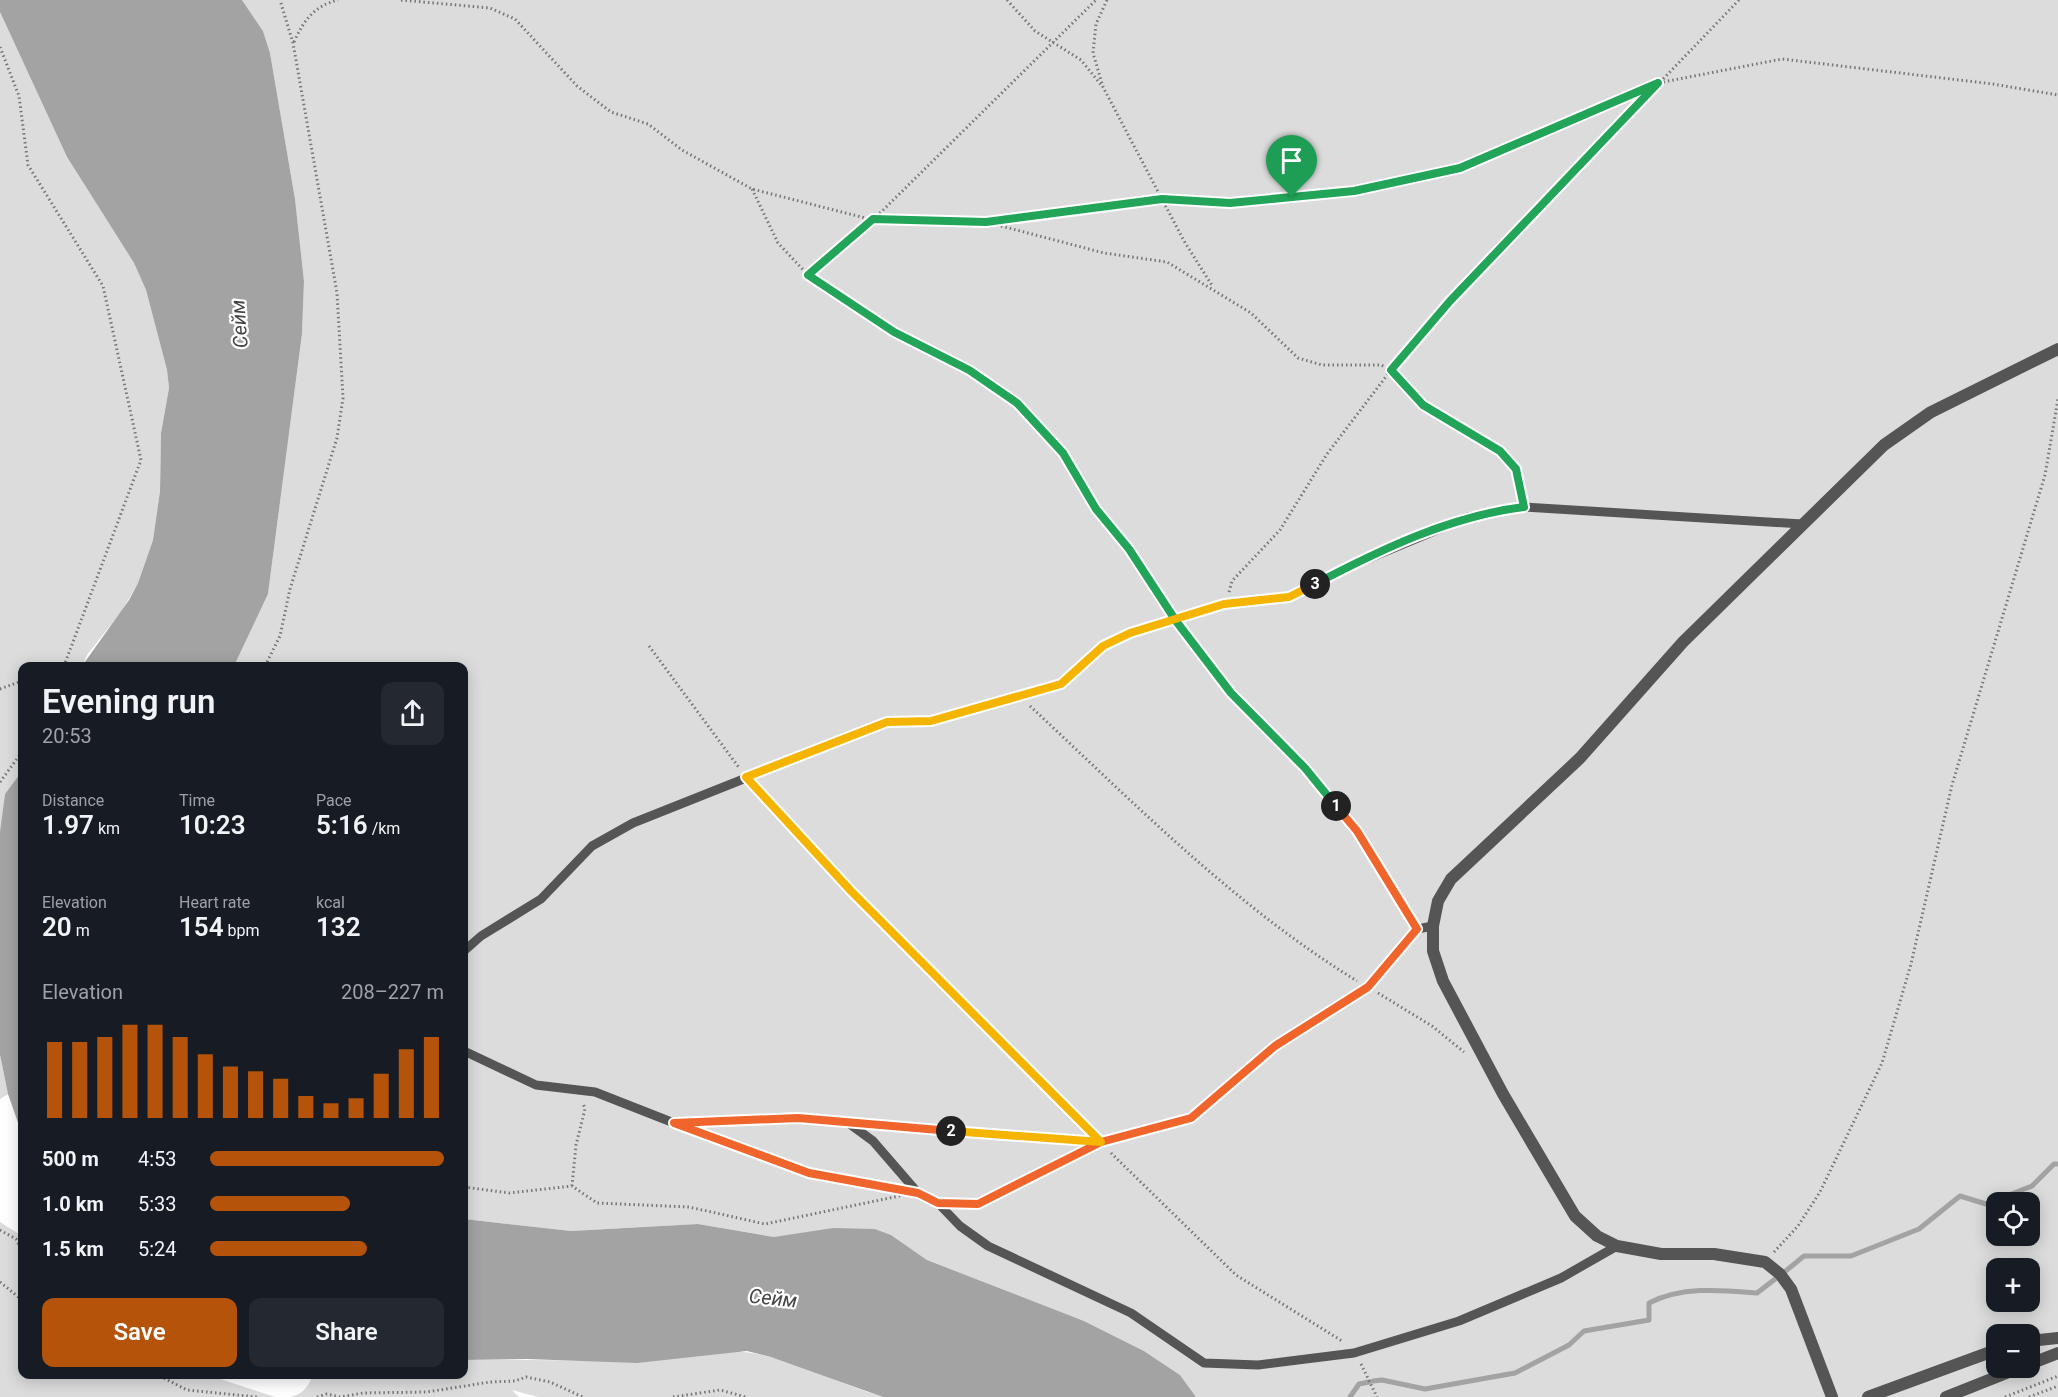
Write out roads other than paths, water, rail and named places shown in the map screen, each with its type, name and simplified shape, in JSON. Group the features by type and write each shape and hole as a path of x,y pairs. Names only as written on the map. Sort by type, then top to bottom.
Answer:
{"street":[{"path":"1832,1397 1791,1289 1780,1274 1765,1262 1714,1254 1661,1254 1617,1246 1597,1236 1575,1216 1503,1094 1443,981 1433,951 1433,926 1438,901 1451,879 1580,758 1683,642 1884,445 1931,412 2058,349"},
{"path":"2040,1340 2058,1338"},
{"path":"2040,1360 2058,1353"},
{"path":"1868,1397 1986,1354"},
{"path":"1946,1397 1994,1378"}],"lane":[{"path":"468,947 481,936 541,899 592,846 633,823 887,722 931,721 1061,684 1103,646 1130,633 1176,621 1224,604 1289,597 1353,564 1468,517 1524,507 1802,524"},
{"path":"938,1203 978,1204 1101,1142 1191,1118 1275,1046 1368,987 1417,929 1433,926"},
{"path":"468,1053 536,1084 595,1092 674,1123 798,1118 847,1122 873,1141 918,1193 938,1203 960,1226 988,1246 1131,1313 1204,1363 1258,1365 1354,1353 1459,1321 1561,1278 1617,1246"}],"water":[{"name":"Сейм","path":"0,0 242,0 263,31 270,53 295,199 304,281 302,334 268,594 236,662 85,662 129,600 138,583 153,540 160,491 161,433 169,388 167,370 146,290 134,263 67,157 0,12"},
{"path":"18,776 18,1123 8,1094 0,1055 0,831 5,794"},
{"name":"Сейм","path":"468,1219 571,1231 698,1224 774,1237 833,1228 875,1229 891,1235 927,1260 1084,1321 1144,1351 1180,1375 1196,1397 883,1397 771,1357 747,1351 637,1363 527,1359 468,1360"}],"waterway":[{"path":"1782,1274 1804,1256 1851,1256 1919,1229 1960,1196 1986,1204 2032,1186 2054,1164 2058,1164"},
{"path":"1373,1381 1382,1380 1425,1389 1515,1373 1569,1345 1584,1331 1649,1320 1649,1303 1662,1298 1702,1290 1757,1293 1779,1276"},
{"path":"1350,1397 1359,1384 1369,1382"}]}
